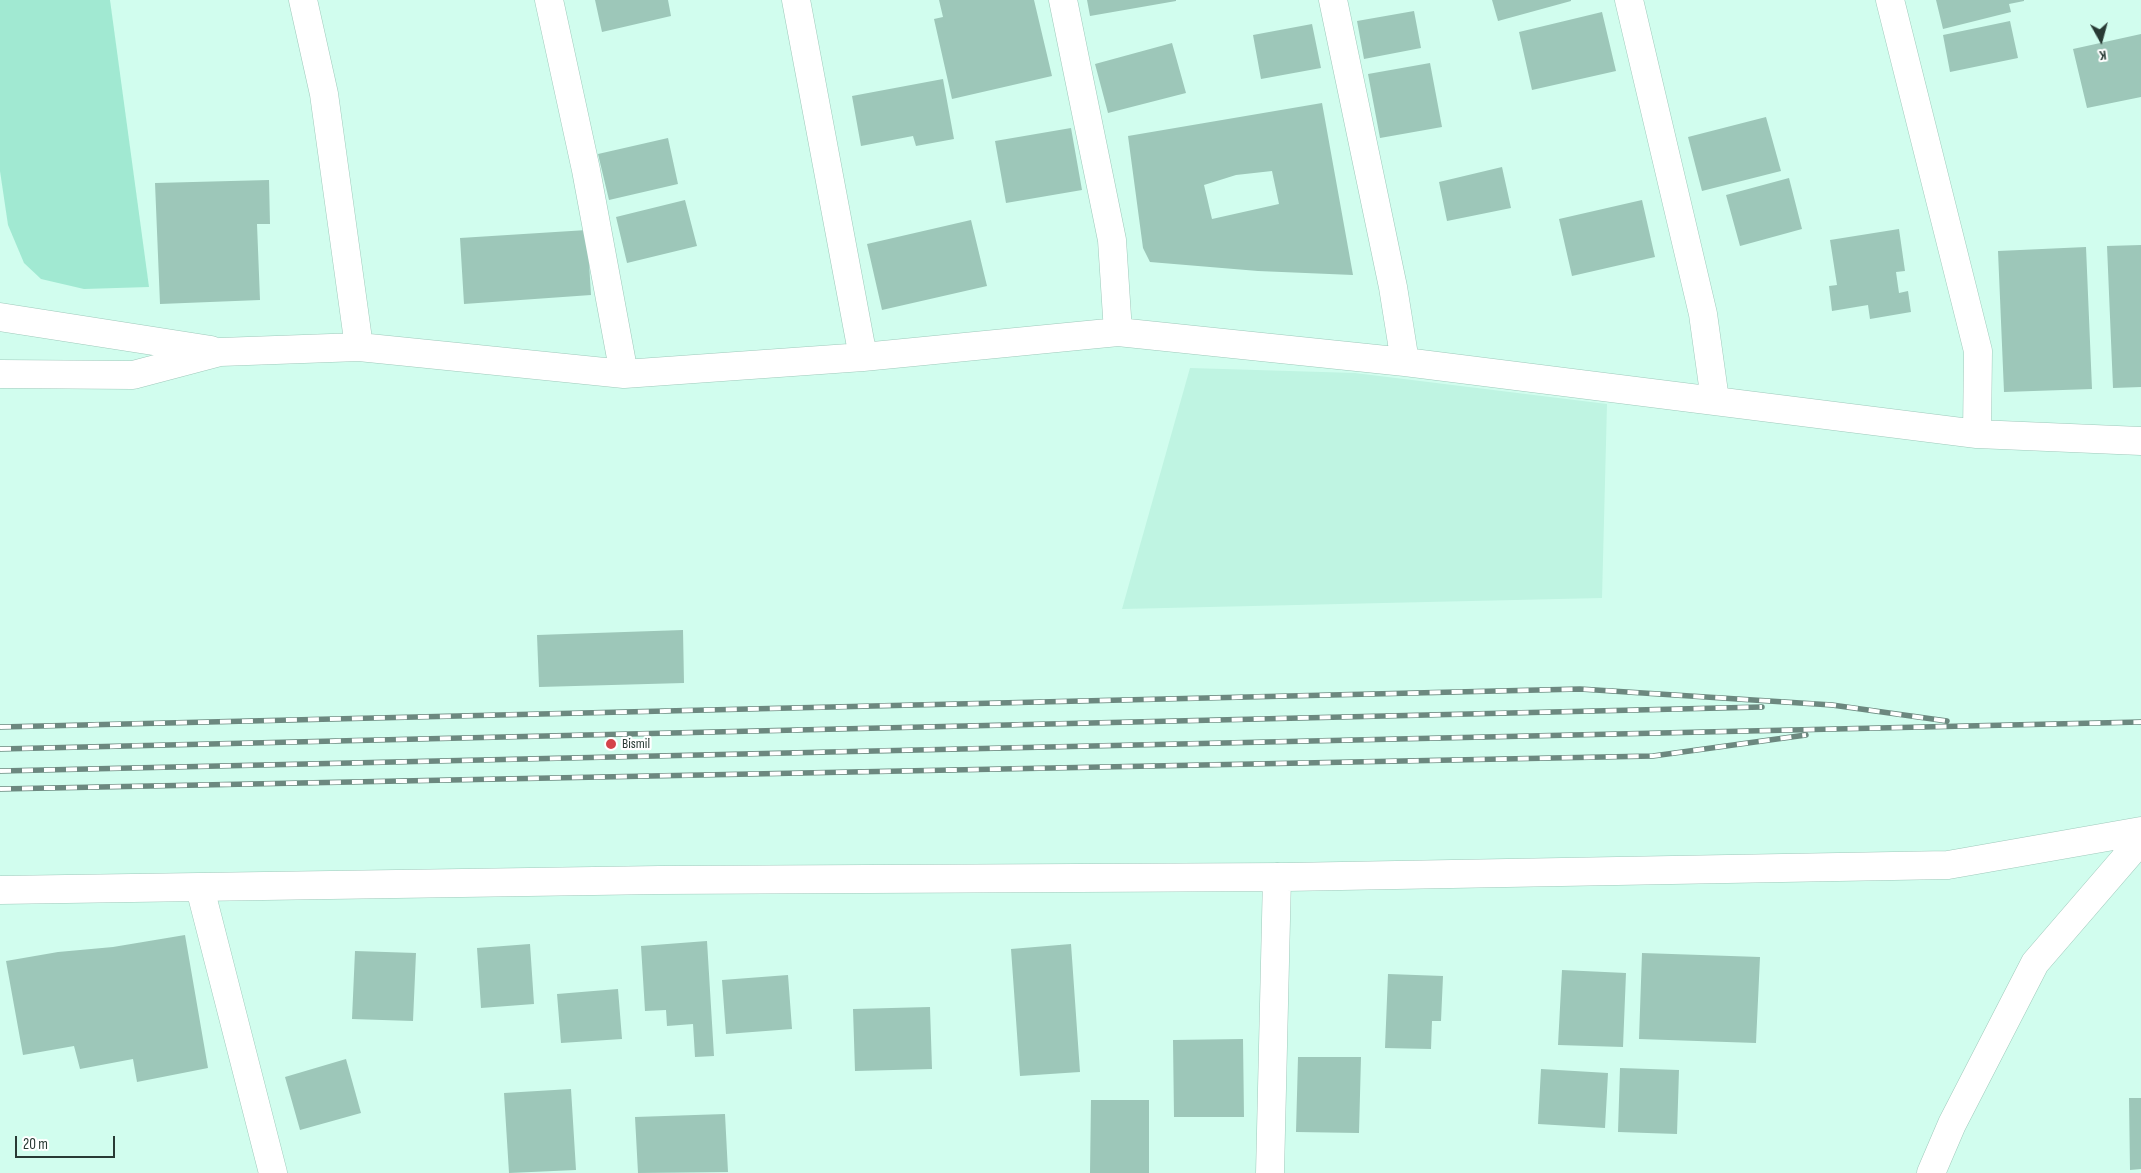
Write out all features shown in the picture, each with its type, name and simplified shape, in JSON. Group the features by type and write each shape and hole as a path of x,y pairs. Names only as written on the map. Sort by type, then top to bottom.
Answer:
{"street":[{"path":"303,0 324,94 358,347"},
{"path":"548,0 586,170 624,374"},
{"path":"796,0 863,357"},
{"path":"1063,0 1112,240 1118,332"},
{"path":"1333,0 1393,287 1405,362"},
{"path":"1629,0 1703,314 1716,400"},
{"path":"1890,0 1978,351 1977,434"},
{"path":"0,317 220,352 358,347 624,374 863,357 1118,332 1405,362 1977,434 2141,441"},
{"path":"0,374 133,374 220,352"},
{"path":"0,890 660,880 1277,877 1948,865 2141,830"},
{"path":"1930,1173 1952,1124 2035,963 2141,840"},
{"path":"1270,1173 1277,877"},
{"path":"200,888 273,1173"}],"shaded area":[{"path":"0,0 110,0 149,287 84,289 41,279 24,263 8,225 0,171"},
{"path":"1190,368 1355,373 1607,404 1602,598 1122,609"}],"building":[{"path":"595,0 668,0 671,16 602,32"},
{"path":"939,0 1034,0 1052,76 952,99 934,19 943,17"},
{"path":"1087,0 1176,0 1176,1 1090,16"},
{"path":"1492,0 1571,0 1571,1 1498,21"},
{"path":"1936,0 2024,1 2009,4 2011,12 1943,29"},
{"path":"1414,11 1421,48 1364,59 1357,21"},
{"path":"1602,12 1616,71 1532,90 1519,32"},
{"path":"2010,21 2018,58 1950,72 1943,35"},
{"path":"1312,24 1321,68 1261,79 1253,35"},
{"path":"2141,34 2141,97 2087,108 2073,49"},
{"path":"1172,43 1186,93 1108,113 1095,64"},
{"path":"1430,63 1442,127 1380,138 1368,74"},
{"path":"943,79 954,139 916,146 913,136 861,146 852,96"},
{"path":"1322,103 1353,275 1258,271 1150,262 1143,248 1128,136","holes":["1272,171 1279,204 1212,219 1204,185 1236,175"]},
{"path":"1766,117 1781,171 1702,191 1688,137"},
{"path":"1071,128 1082,190 1006,203 995,141"},
{"path":"668,138 678,184 609,200 598,154"},
{"path":"1502,167 1511,208 1447,221 1439,182"},
{"path":"1789,178 1802,229 1740,246 1726,195"},
{"path":"269,180 270,224 257,224 260,300 160,304 155,183"},
{"path":"685,200 697,246 627,263 616,217"},
{"path":"1642,200 1655,257 1572,276 1559,219"},
{"path":"971,220 987,286 882,310 867,244"},
{"path":"1899,229 1905,271 1896,272 1899,293 1908,291 1911,312 1870,319 1868,305 1832,311 1829,286 1837,285 1830,240"},
{"path":"587,230 591,295 464,304 460,238"},
{"path":"2141,245 2141,387 2113,388 2107,246"},
{"path":"2086,247 2092,389 2004,392 1998,251"},
{"path":"683,630 684,683 539,687 537,635"},
{"path":"185,935 208,1068 137,1082 133,1059 80,1069 74,1046 23,1055 6,961 58,952 113,947"},
{"path":"707,941 714,1056 695,1057 693,1024 667,1026 666,1010 645,1011 641,946"},
{"path":"530,944 534,1004 481,1008 477,948"},
{"path":"1071,944 1080,1072 1020,1076 1011,949"},
{"path":"355,951 416,953 413,1021 352,1019"},
{"path":"1642,953 1760,957 1756,1043 1639,1039"},
{"path":"1562,970 1626,973 1623,1047 1558,1045"},
{"path":"1388,974 1443,976 1441,1021 1432,1021 1431,1049 1385,1048"},
{"path":"788,975 792,1029 726,1034 722,980"},
{"path":"618,989 622,1039 561,1043 557,994"},
{"path":"930,1007 932,1069 855,1071 853,1009"},
{"path":"1243,1039 1244,1117 1174,1117 1173,1040"},
{"path":"1298,1057 1361,1057 1359,1133 1296,1132"},
{"path":"346,1059 361,1113 300,1130 285,1077"},
{"path":"1620,1068 1679,1070 1677,1134 1618,1132"},
{"path":"1541,1069 1608,1073 1605,1128 1538,1124"},
{"path":"571,1089 576,1170 509,1173 504,1093"},
{"path":"2129,1098 2141,1098 2141,1169 2130,1170"},
{"path":"1091,1100 1149,1100 1149,1173 1090,1173"},
{"path":"725,1114 728,1172 638,1173 635,1117"}],"railway":[{"path":"0,727 1580,689 1832,705 1947,721"},
{"path":"0,749 1762,707"},
{"path":"0,771 2141,722"},
{"path":"0,789 1653,756 1806,735"}],"place":[{"name":"Bismil","path":"611,744"}]}
